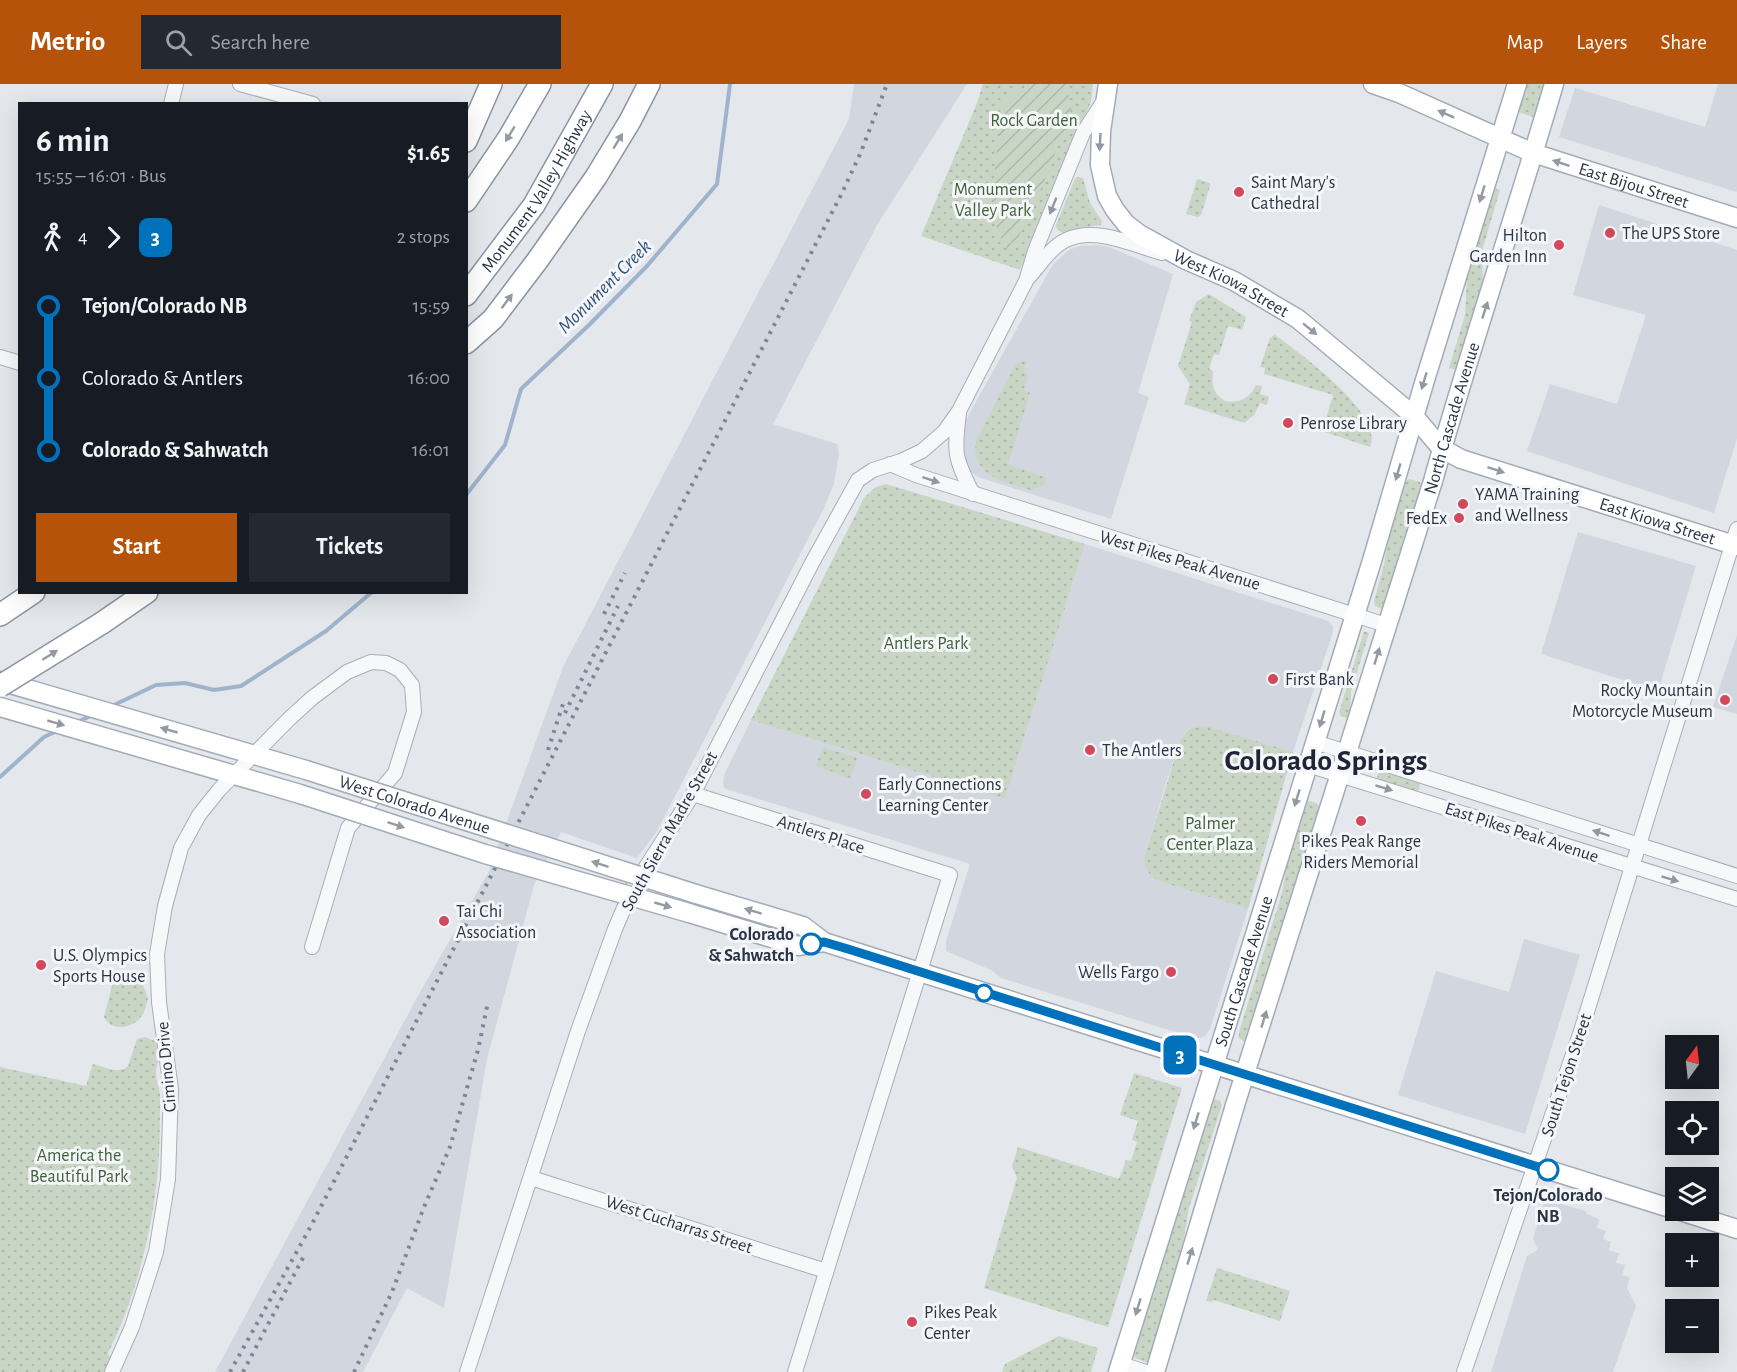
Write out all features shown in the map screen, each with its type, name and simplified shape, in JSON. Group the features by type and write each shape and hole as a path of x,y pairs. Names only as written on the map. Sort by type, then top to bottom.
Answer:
{"highway":[{"path":"468,136 491,84"},
{"path":"468,198 508,139 540,84"},
{"name":"Monument Valley Highway","path":"468,292 534,205 602,84"},
{"path":"468,341 493,319 570,214 602,168 649,84"},
{"path":"0,615 31,594"},
{"path":"5,684 144,594"}],"main road":[{"name":"East Bijou Street","path":"1373,84 1533,153 1737,218"},
{"name":"North Cascade Avenue","path":"1315,742 1517,84"},
{"name":"North Cascade Avenue","path":"1347,752 1554,84"},
{"name":"West Kiowa Street","path":"1107,91 1101,131 1100,165 1107,196 1126,224 1139,234 1186,260 1234,281 1298,319 1414,416 1442,448"},
{"name":"East Kiowa Street","path":"1442,448 1461,459 1735,540"},
{"name":"West Colorado Avenue","path":"5,684 254,755 803,926 824,942 1665,1207"},
{"name":"West Colorado Avenue","path":"0,706 234,774 485,854 798,946 824,942"},
{"name":"South Cascade Avenue","path":"1119,1368 1315,742"},
{"name":"South Cascade Avenue","path":"1155,1372 1236,1102 1347,752"},
{"name":"West Colorado Avenue","path":"1711,1221 1737,1229"}],"street":[{"path":"172,102 176,84"},
{"path":"240,84 306,102"},
{"path":"973,494 957,461 955,448 959,411 1026,281 1035,251 1083,133 1107,91"},
{"path":"1026,281 1050,252 1066,240 1091,235 1186,260"},
{"path":"0,357 18,362"},
{"name":"South Sierra Madre Street","path":"467,1372 578,1031 633,887 693,794 851,491 864,475 922,452 944,432 959,411"},
{"name":"West Pikes Peak Avenue","path":"890,464 916,476 1386,625"},
{"name":"South Tejon Street","path":"1464,1372 1581,1031 1735,540"},
{"name":"Cimino Drive","path":"112,1372 132,1327 156,1252 168,1179 171,1089 157,969 158,941 177,861 188,833 199,815 234,774 304,705 347,672 370,662 386,663 400,670 412,685 414,712 395,773 348,828 312,947"},
{"name":"East Pikes Peak Avenue","path":"1315,742 1737,876"},
{"name":"East Pikes Peak Avenue","path":"1308,765 1737,899"},
{"path":"1428,802 1434,780"},
{"name":"Antlers Place","path":"693,794 950,875 920,973"},
{"path":"795,1372 894,1049 920,973"},
{"name":"West Cucharras Street","path":"531,1178 826,1271"},
{"path":"1119,1368 1146,1372"}],"shaded area":[{"path":"854,84 967,84 877,225 773,424 837,444 839,454 834,483 824,508 657,831 637,858 561,832 534,885 487,1059 444,1308 407,1288 363,1372 215,1372 419,994 488,873 563,667 849,119"},
{"path":"1718,84 1737,84 1737,192 1559,137 1575,88 1705,127"},
{"path":"1599,205 1737,250 1737,438 1714,513 1527,451 1550,384 1617,404 1646,315 1573,295"},
{"path":"1099,245 1173,274 1138,393 1149,397 1111,519 978,477 967,469 961,443 963,427 968,416 1053,264 1069,250 1079,246"},
{"path":"1578,532 1696,566 1658,691 1541,654"},
{"path":"1085,544 1328,621 1333,626 1333,632 1293,752 1207,726 1189,728 1181,738 1165,786 1144,858 1159,881 1248,909 1210,1029 1201,1038 1001,978 991,970 946,951 946,941 970,864 726,789 723,786 724,775 751,720 1005,799"},
{"path":"1737,635 1737,714 1713,707"},
{"path":"1524,939 1580,955 1525,1134 1398,1095 1436,971 1509,992"},
{"path":"1545,1199 1585,1211 1599,1219 1597,1228 1606,1231 1603,1239 1611,1242 1609,1251 1619,1253 1616,1263 1625,1265 1622,1275 1630,1277 1627,1288 1636,1306 1613,1372 1491,1372 1527,1256 1538,1250 1533,1239"}],"green space":[{"name":"Monument Valley Park","path":"983,84 1093,84 1091,102 1020,270 921,236"},
{"name":"Rock Garden","path":"1034,84 1066,84 1071,108 1044,182 1011,254 999,234 993,204 1002,105 1011,94"},
{"path":"1525,84 1546,84 1535,118 1516,111"},
{"path":"1083,178 1090,203 1102,221 1101,225 1063,233 1057,229 1056,225 1075,179"},
{"path":"1197,179 1210,183 1201,215 1198,217 1186,214"},
{"path":"1493,188 1500,190 1482,251 1474,248"},
{"path":"1473,250 1482,253 1483,281 1457,370 1449,368 1465,315 1467,275"},
{"path":"1209,294 1246,317 1242,330 1228,326 1219,355 1214,354 1209,369 1213,371 1212,380 1215,392 1225,401 1235,402 1247,397 1256,385 1262,386 1260,394 1269,397 1267,405 1260,403 1254,415 1244,423 1184,404 1190,384 1178,366 1196,302"},
{"path":"1275,335 1319,369 1353,402 1365,418 1371,433 1370,447 1322,431 1333,395 1264,374 1265,368 1260,367 1270,338"},
{"path":"1027,360 1024,370 1028,375 1024,390 1030,393 1008,464 1046,478 1044,485 1030,490 991,476 979,463 976,453 976,441 1015,365"},
{"path":"1409,479 1420,482 1422,488 1385,606 1382,609 1375,606 1374,601 1384,565 1389,530 1404,483"},
{"name":"Antlers Park","path":"886,484 1085,544 1005,799 751,720 864,498 876,487"},
{"path":"1364,631 1369,633 1351,692 1350,716 1346,718 1339,712"},
{"name":"Palmer Center Plaza","path":"1207,726 1293,752 1248,909 1159,881 1150,874 1145,866 1144,858 1181,738 1190,728"},
{"path":"823,747 858,758 850,778 815,766"},
{"path":"1382,771 1417,782 1420,785 1419,790 1415,792 1380,781 1377,777"},
{"path":"1308,801 1317,804 1321,811 1247,1040 1243,1041 1239,1038 1239,1032 1282,893 1291,842 1303,805"},
{"path":"120,972 131,974 139,980 148,999 137,1021 127,1026 117,1027 107,1022 104,1017 115,974"},
{"name":"America the Beautiful Park","path":"145,1037 157,1042 160,1053 156,1072 160,1095 157,1180 149,1231 136,1282 108,1353 112,1361 106,1372 0,1372 0,1067 86,1086 93,1064 111,1070 124,1069 128,1066 137,1039"},
{"path":"1134,1073 1182,1088 1108,1327 984,1288 1017,1178 1012,1166 1018,1147 1119,1179 1126,1160 1131,1161 1137,1142 1132,1140 1138,1121 1120,1115"},
{"path":"1215,1099 1222,1105 1189,1208 1178,1271 1150,1360 1146,1362 1135,1358 1134,1353 1211,1103"},
{"path":"1217,1268 1290,1291 1280,1321 1214,1300 1206,1301"},
{"path":"1059,1336 1098,1348 1091,1372 1002,1372 1005,1364"}],"waterway":[{"name":"Monument Creek","path":"468,492 505,445 521,389 647,266 717,184 730,84"},
{"name":"Monument Creek","path":"112,706 156,685 185,683 214,690 241,686 326,631 370,594"},
{"name":"Monument Creek","path":"77,722 95,714"},
{"name":"Monument Creek","path":"0,777 44,737 59,730"}],"railway":[{"path":"230,1372 311,1226 842,193 861,152 887,84"},
{"path":"604,614 625,573"},
{"path":"565,713 618,606"},
{"path":"548,750 563,704"},
{"path":"354,1372 392,1292 424,1207 450,1147 478,1050 488,1002"},
{"path":"243,1372 305,1254"}],"bus line":[{"name":"3","path":"811,944 824,942 848,949 1057,1017 1548,1170"}],"place":[{"name":"Saint Mary's Cathedral","path":"1239,192"},
{"name":"The UPS Store","path":"1610,233"},
{"name":"Hilton Garden Inn","path":"1559,245"},
{"name":"Penrose Library","path":"1288,423"},
{"name":"YAMA Training and Wellness","path":"1463,504"},
{"name":"FedEx","path":"1459,518"},
{"name":"First Bank","path":"1273,679"},
{"name":"Rocky Mountain Motorcycle Museum","path":"1725,700"},
{"name":"The Antlers","path":"1090,750"},
{"name":"Early Connections Learning Center","path":"866,794"},
{"name":"Pikes Peak Range Riders Memorial","path":"1361,821"},
{"name":"Tai Chi Association","path":"444,921"},
{"name":"Colorado & Sahwatch","path":"811,944"},
{"name":"U.S. Olympics Sports House","path":"41,965"},
{"name":"Wells Fargo","path":"1171,972"},
{"name":"Tejon/Colorado NB","path":"1548,1170"},
{"name":"Pikes Peak Center","path":"912,1322"}],"district":[{"name":"Colorado Springs","path":"1326,760"}]}
